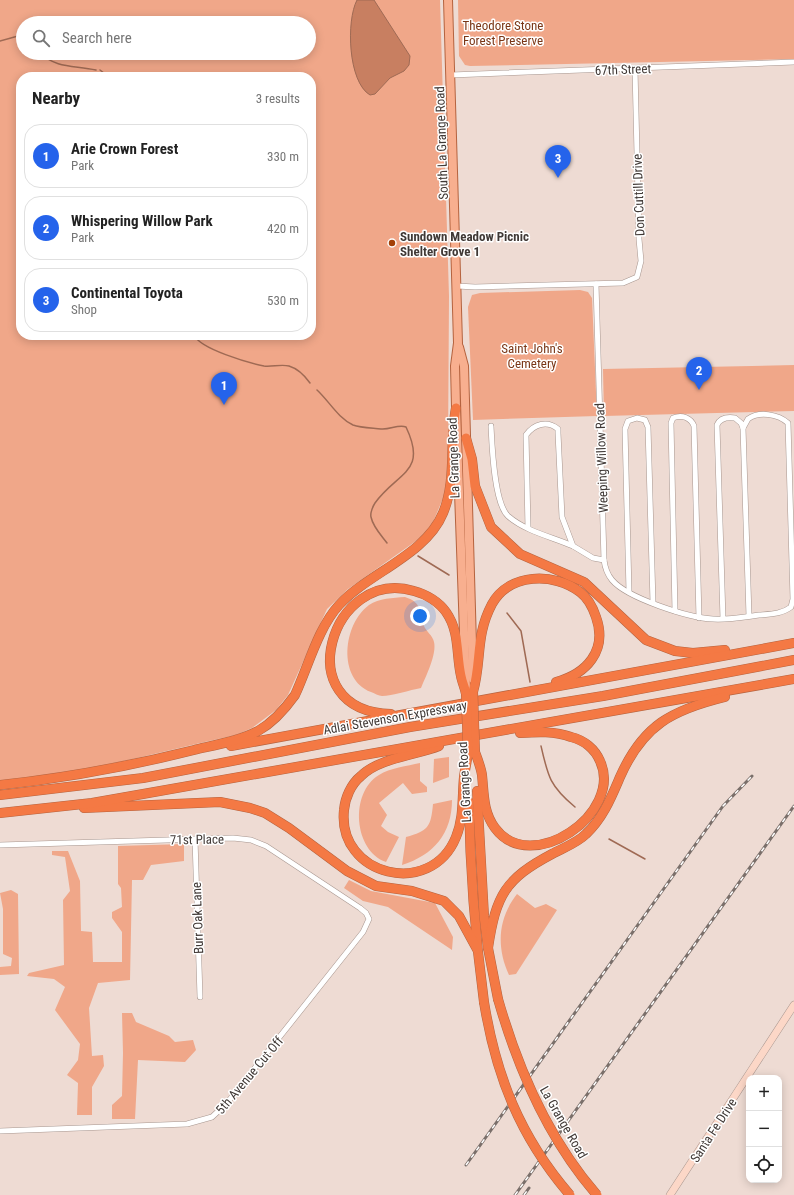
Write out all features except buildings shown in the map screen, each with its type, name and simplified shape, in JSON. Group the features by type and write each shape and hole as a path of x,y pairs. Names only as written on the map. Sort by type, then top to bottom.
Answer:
{"highway":[{"path":"156,760 246,736 269,724 287,706 298,689 331,614 348,596 422,542 443,514 451,488 452,425 456,408"},
{"path":"466,438 472,459 476,486 492,527 520,554 584,582 646,640 675,651 693,653 713,652 794,640"},
{"path":"470,693 470,675 483,623 492,603 502,592 520,580 542,578 555,581 580,592 592,606 599,624 598,647 593,658 583,669 570,678 502,697"},
{"path":"426,711 390,714 372,712 352,704 340,692 331,672 330,645 336,628 350,609 362,599 386,589 404,588 428,596 446,611 454,626 470,675 470,693"},
{"path":"0,785 55,779 794,643"},
{"name":"Adlai Stevenson Expressway","path":"0,795 143,778 410,727 603,696 794,660"},
{"path":"0,813 60,808 494,733 794,679"},
{"path":"488,948 494,913 504,891 520,873 586,835 607,808 625,765 635,748 659,724 673,714 692,705 794,679"},
{"name":"La Grange Road","path":"470,693 473,775 484,916 488,948 498,999 524,1078 542,1115 585,1181 597,1195"},
{"path":"473,775 484,799 488,818 496,830 508,839 525,845 547,844 556,841 572,831 593,811 602,794 605,778 602,764 593,750 581,741 560,734 494,733"},
{"path":"451,740 428,750 373,767 360,776 345,801 344,816 345,829 356,852 375,867 388,872 402,874 416,872 431,867 442,858 457,836 473,775"},
{"name":"La Grange Road","path":"473,775 470,868 477,949 491,1043 501,1076 526,1132 544,1161 570,1195"},
{"path":"60,808 98,809 220,802 250,808 265,814 289,828 347,871 376,886 412,891 444,900 459,916 477,949"}],"main road":[{"name":"South La Grange Road","path":"448,0 457,286"},
{"name":"La Grange Road","path":"457,286 458,343 455,366 456,408 470,675"},
{"name":"La Grange Road","path":"458,343 464,366 470,675"}],"street":[{"name":"67th Street","path":"451,75 794,62"},
{"name":"Don Cuttill Drive","path":"596,284 624,283 637,277 641,261 639,239 635,69"},
{"path":"457,286 475,287 596,284"},
{"name":"Weeping Willow Road","path":"596,284 604,560 608,575 612,580 629,592 653,603 700,618 723,619 749,616 782,612 791,607 793,599 788,423 778,416 760,415 748,419 743,428"},
{"path":"675,611 671,423 673,418 680,416 688,419 694,426 700,618"},
{"path":"723,619 717,428 718,422 730,417 738,420 743,428 749,616"},
{"path":"629,592 625,429 628,421 639,418 645,420 648,427 653,603"},
{"path":"528,528 526,434 530,429 538,424 552,425 558,429 562,517 572,546"},
{"path":"491,426 494,474 502,506 506,515 528,528 572,546 593,558 604,560"},
{"name":"71st Place","path":"0,845 233,838 251,840 266,846 360,908 366,913 369,919"},
{"name":"Burr Oak Lane","path":"195,839 200,997"},
{"name":"5th Avenue Cut Off","path":"0,1131 187,1124 212,1117 227,1103 248,1078 363,932 369,919"},
{"name":"Santa Fe Drive","path":"670,1195 794,1005"}],"green space":[{"path":"0,0 440,0 449,296 448,451 446,491 431,527 416,541 348,589 327,609 288,695 276,710 252,728 236,735 118,762 59,774 0,781"},
{"name":"Theodore Stone Forest Preserve","path":"458,0 794,0 794,59 470,66 465,65 459,56"},
{"name":"Saint John's Cemetery","path":"580,290 588,292 592,298 597,416 473,420 468,307 472,295 480,293"},
{"path":"794,365 794,411 604,416 603,369"},
{"path":"405,597 415,602 419,608 424,626 431,636 435,647 433,659 421,688 381,696 360,685 353,676 349,664 349,637 360,614 369,605 391,598"},
{"path":"449,757 449,777 433,783 434,759"},
{"path":"420,763 420,781 427,787 427,792 412,794 403,783 379,803 387,815 381,826 388,832 399,837 386,862 375,856 367,846 362,834 359,821 363,795 369,783 379,775 393,769"},
{"path":"452,800 449,823 439,841 432,849 423,855 402,865 406,837 419,833 427,827 431,818 433,804"},
{"path":"184,844 184,861 151,865 143,880 132,880 130,980 98,983 89,1008 92,1056 103,1055 104,1066 92,1087 92,1115 77,1115 78,1083 67,1075 78,1060 80,1044 55,1010 65,987 54,979 27,976 29,973 64,965 63,900 70,891 65,857 52,855 52,851 68,851 80,881 81,931 92,932 93,962 122,962 122,932 112,918 112,912 122,907 121,888 118,884 118,846"},
{"path":"349,880 371,891 435,903 453,937 452,950 388,907 363,901 344,888"},
{"path":"11,890 18,894 19,974 0,975 0,967 11,966 12,958 3,954 3,909 0,893"},
{"path":"517,894 535,908 546,904 557,910 516,974 509,975 502,954 501,933 506,913"},
{"path":"122,1013 132,1013 136,1022 169,1036 175,1042 193,1040 196,1050 185,1062 138,1060 135,1119 112,1119 112,1105 122,1096"}],"shaded area":[{"path":"357,0 374,0 410,56 409,65 404,71 390,78 375,94 370,95 363,88 357,78 353,65 350,36 353,10"}],"waterway":[{"path":"0,41 16,37"},
{"path":"50,60 66,66 96,70"},
{"path":"198,340 215,350 237,359 264,366 283,365 293,367 310,383"},
{"path":"317,390 338,414 353,425 381,429 400,426 406,427 412,442 414,454 412,463 407,471 375,503 371,514 374,524 387,543"},
{"path":"418,556 449,575"},
{"path":"507,613 521,631 530,682"},
{"path":"541,746 551,780 560,793 575,807"},
{"path":"609,839 645,859"}],"railway":[{"path":"466,1165 723,806 752,776"},
{"path":"515,1195 794,806"},
{"path":"524,1195 529,1188"}],"place":[{"name":"Continental Toyota","path":"558,178"},
{"name":"Sundown Meadow Picnic Shelter Grove 1","path":"392,243"},
{"name":"Whispering Willow Park","path":"699,390"},
{"name":"Arie Crown Forest","path":"224,405"}]}
